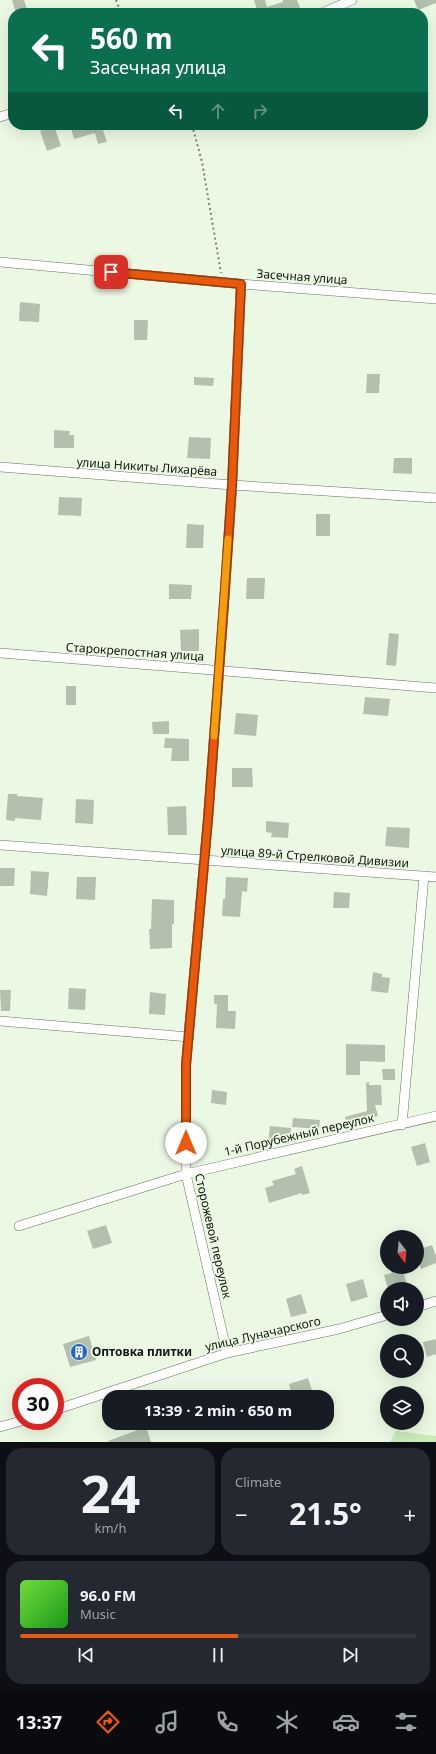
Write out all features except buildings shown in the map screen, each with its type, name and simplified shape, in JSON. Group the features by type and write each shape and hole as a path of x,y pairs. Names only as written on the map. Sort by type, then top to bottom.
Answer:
{"street":[{"path":"334,8 352,0"},
{"name":"Засечная улица","path":"0,262 222,283 436,299"},
{"name":"Сторожевой переулок","path":"227,1353 186,1174 186,1065 219,670 232,485 241,284"},
{"name":"улица Никиты Лихарёва","path":"0,467 232,485 436,498"},
{"name":"Старокрепостная улица","path":"0,653 436,688"},
{"name":"улица 89-й Стрелковой Дивизии","path":"0,845 436,877"},
{"path":"402,1125 424,876"},
{"path":"0,1021 189,1036"},
{"name":"1-й Порубежный переулок","path":"19,1226 186,1174 436,1116"},
{"path":"424,1305 436,1301"},
{"name":"улица Луначарского","path":"64,1407 227,1353 339,1329 380,1317"},
{"path":"0,1427 12,1423"}],"path":[{"path":"193,130 202,162 222,283"}],"green space":[{"path":"396,1431 436,1436 436,1442 390,1442"}],"slow traffic":[{"path":"214,736 228,539"}],"place":[{"name":"Оптовка плитки","path":"79,1352"}],"route":[{"path":"111,272 241,284 232,485 224,603 208,819 186,1065 186,1143"}]}
